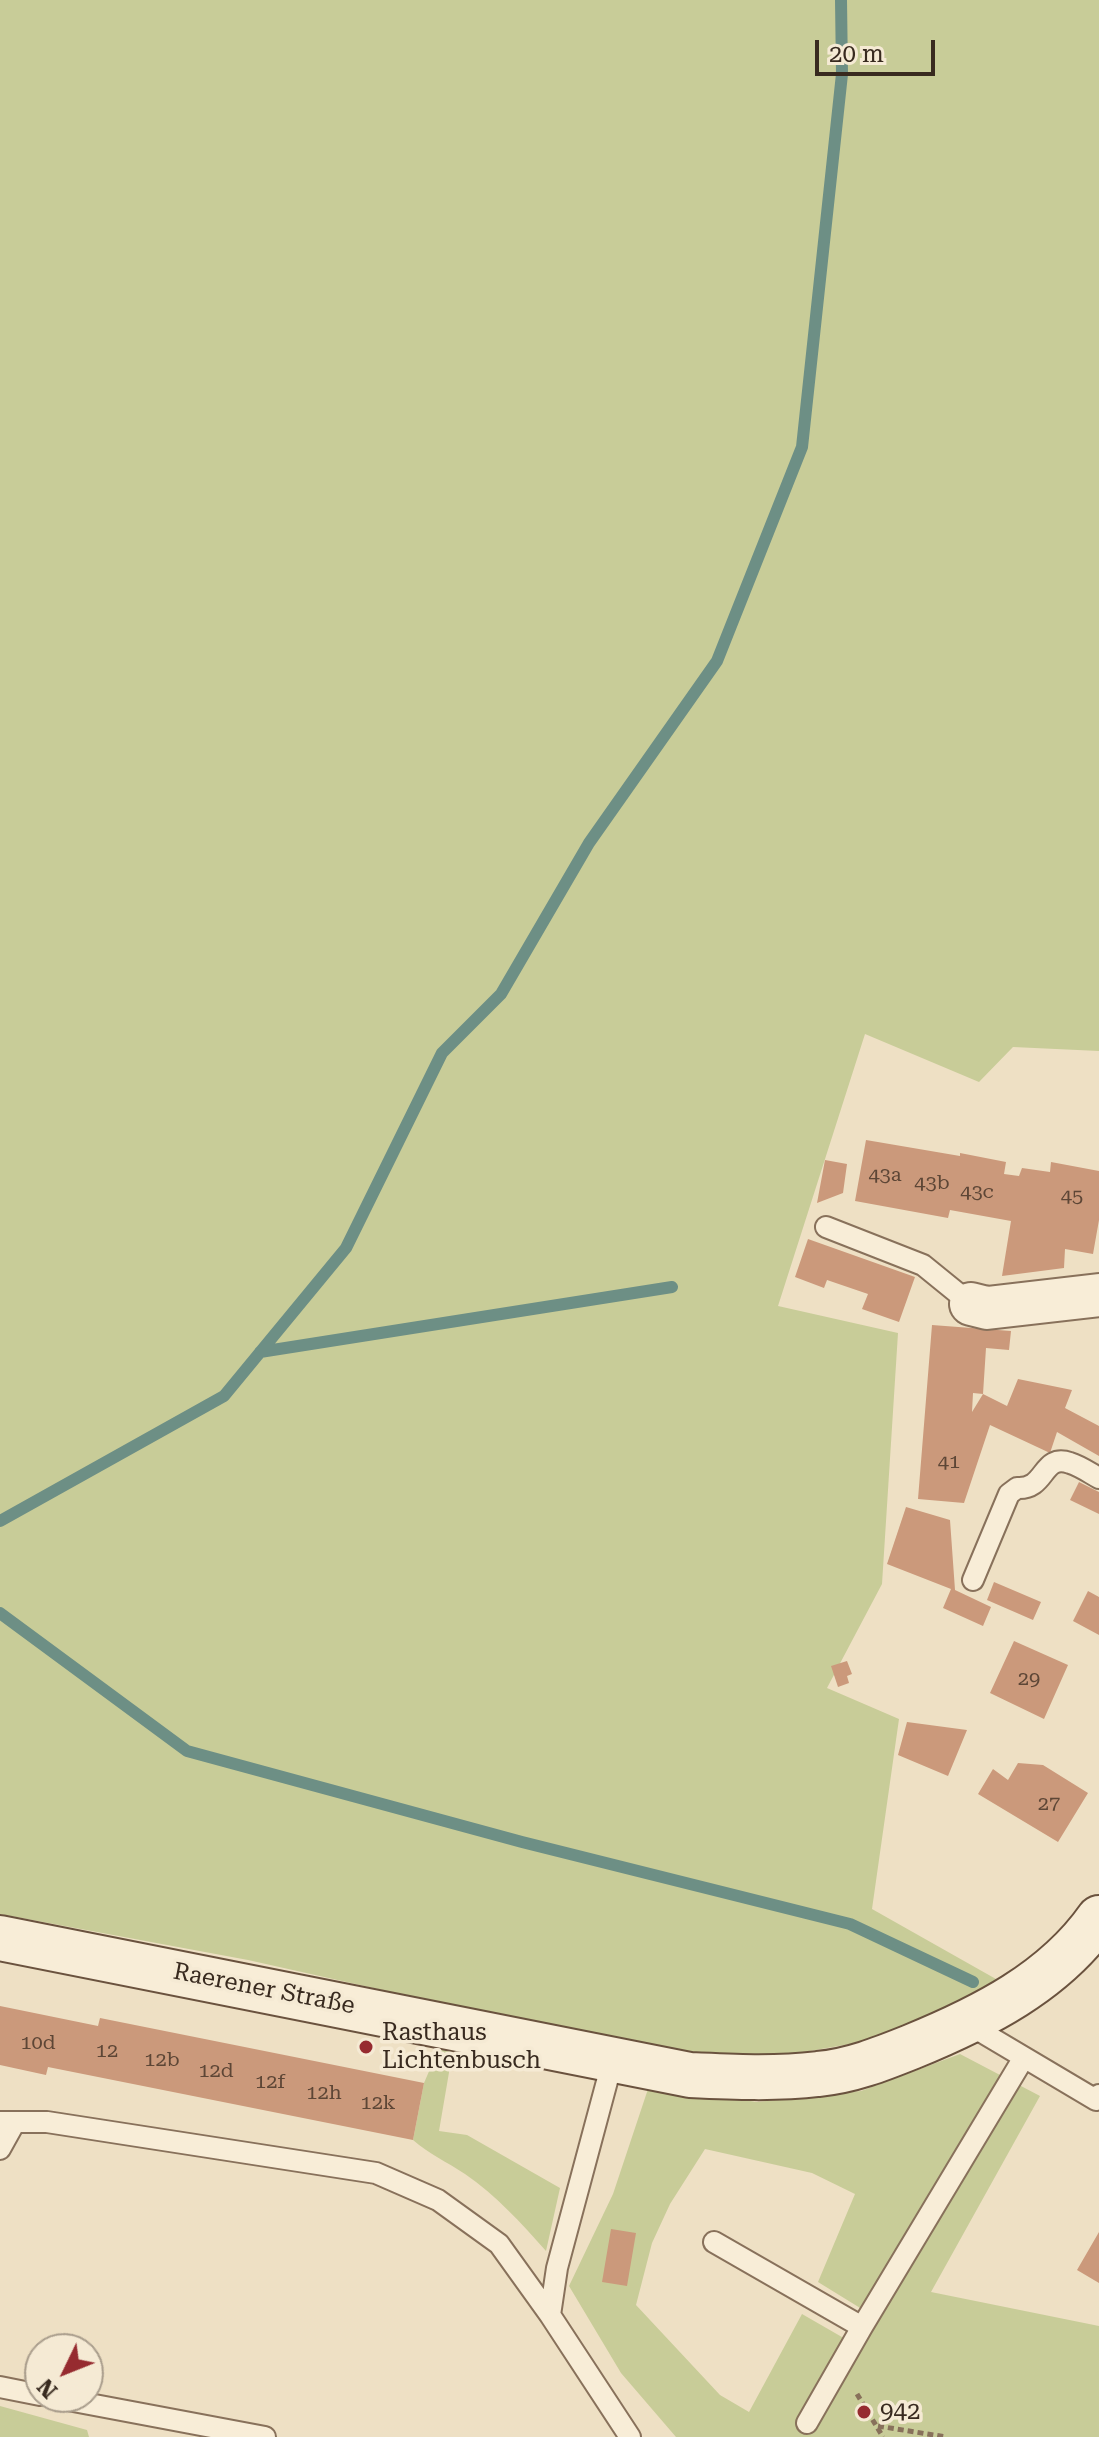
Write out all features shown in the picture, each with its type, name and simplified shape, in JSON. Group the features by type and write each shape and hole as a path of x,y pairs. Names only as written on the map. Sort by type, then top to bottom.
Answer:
{"street":[{"path":"971,1304 987,1308 1099,1295"},
{"name":"Raerener Straße","path":"0,1938 690,2075 760,2078 820,2074 869,2064 968,2024 1023,1991 1059,1962 1099,1918"}],"lane":[{"path":"826,1227 923,1265 971,1304"},
{"path":"973,1580 1009,1494 1017,1488 1029,1488 1038,1482 1046,1468 1057,1462 1068,1462 1099,1478"},
{"path":"968,2024 1096,2100 1099,2095"},
{"path":"550,2315 557,2268 613,2059"},
{"path":"807,2423 1023,2059"},
{"path":"0,2149 8,2122 47,2122 376,2173 438,2200 499,2244 630,2437"},
{"path":"714,2242 862,2327"},
{"path":"0,2387 24,2392"},
{"path":"104,2407 265,2437"}],"path":[{"path":"842,2365 883,2437"},
{"path":"877,2426 946,2437"}],"green space":[{"path":"0,0 1099,0 1099,1051 1013,1047 979,1082 865,1034 778,1306 898,1333 882,1584 827,1688 899,1719 872,1909 1003,1983 921,2024 862,2042 786,2055 701,2054 566,2031 248,1960 0,1914"},
{"path":"439,2048 453,2049 439,2131 467,2135 560,2188 546,2251 487,2191 413,2140 424,2083"},
{"path":"960,2054 1040,2096 931,2292 1099,2326 1099,2437 676,2437 621,2373 569,2286 613,2194 649,2086 757,2102 861,2091","holes":["705,2149 812,2173 855,2194 818,2282 878,2319 861,2348 802,2314 749,2412 720,2395 636,2305 652,2243 670,2204"]},
{"path":"0,2406 87,2430 89,2437 0,2437"}],"building":[{"path":"866,1140 1006,1162 1004,1174 1019,1176 1022,1168 1050,1172 1051,1162 1099,1171 1099,1220 1093,1254 1065,1249 1064,1268 1002,1276 1011,1221 950,1210 948,1218 855,1201"},
{"path":"825,1160 847,1164 843,1193 817,1203"},
{"path":"808,1239 915,1277 899,1322 862,1309 868,1294 827,1280 824,1288 795,1277"},
{"path":"932,1325 1011,1331 1009,1350 986,1348 983,1394 1007,1406 1018,1379 1072,1390 1065,1408 1099,1426 1099,1456 1057,1432 1050,1453 990,1425 964,1503 918,1499","holes":["973,1393 983,1394 972,1412"]},
{"path":"1079,1482 1099,1492 1099,1514 1070,1500"},
{"path":"906,1507 950,1520 955,1590 991,1607 983,1626 943,1608 951,1589 887,1564"},
{"path":"994,1582 1041,1602 1033,1620 987,1600"},
{"path":"1088,1591 1099,1597 1099,1635 1073,1621"},
{"path":"1014,1641 1068,1665 1044,1719 990,1693"},
{"path":"847,1661 852,1674 847,1676 849,1683 838,1687 831,1666"},
{"path":"907,1722 967,1730 948,1776 898,1755"},
{"path":"1018,1763 1043,1765 1088,1793 1058,1842 978,1794 993,1769 1008,1780"},
{"path":"0,2006 98,2026 100,2018 424,2083 413,2140 48,2067 46,2075 0,2065"},
{"path":"611,2229 636,2233 627,2286 602,2282"},
{"path":"1099,2232 1099,2283 1077,2270"}],"waterway":[{"path":"0,1521 224,1396 346,1248 442,1053 501,994 589,843 717,661 802,447 842,74 841,0"},
{"path":"260,1352 672,1287"},
{"path":"0,1613 187,1751 522,1842 850,1924 973,1982"}],"place":[{"name":"Rasthaus Lichtenbusch","path":"366,2047"},
{"name":"942","path":"864,2412"}]}
